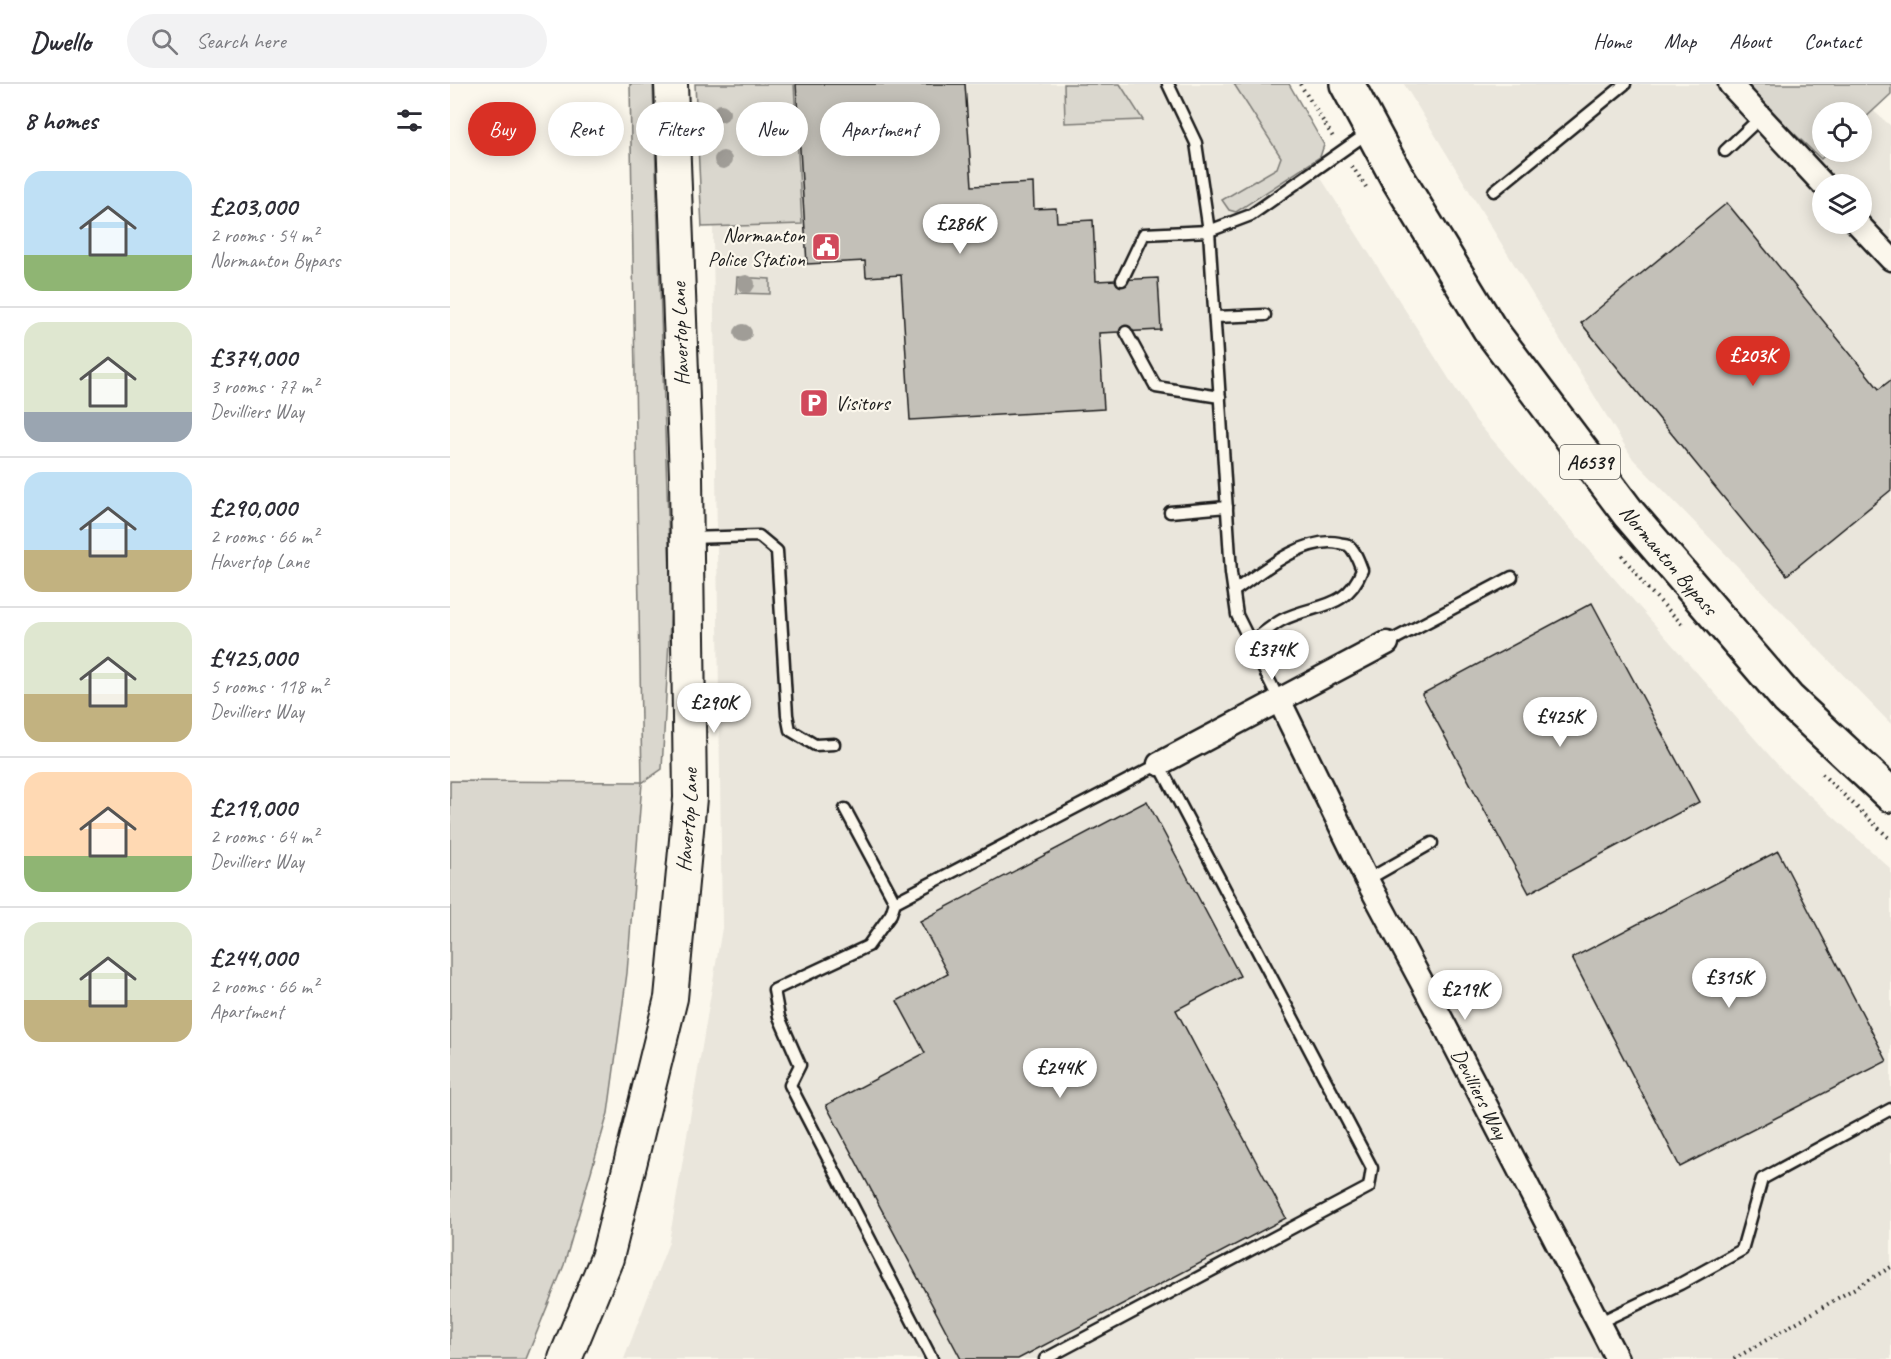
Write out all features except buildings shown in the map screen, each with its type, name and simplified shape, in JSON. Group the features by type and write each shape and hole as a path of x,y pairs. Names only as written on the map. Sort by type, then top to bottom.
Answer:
{"main road":[{"name":"Havertop Lane","path":"566,1359 607,1258 671,998 690,798 686,477 670,84"},
{"name":"Normanton Bypass","path":"1347,84 1397,177 1489,328 1629,514 1788,699 1891,795"}],"street":[{"path":"1730,84 1814,174"},
{"path":"1867,234 1891,259"},
{"path":"1159,764 1387,643"},
{"name":"Devilliers Way","path":"1279,700 1367,880 1617,1359"}],"lane":[{"path":"1168,84 1196,143 1209,231 1227,507 1237,615 1279,700"},
{"path":"1494,191 1625,84"},
{"path":"1725,151 1761,117"},
{"path":"1122,280 1144,234 1209,231 1251,215 1372,130"},
{"path":"1215,317 1265,315"},
{"path":"1126,332 1156,387 1220,397"},
{"path":"1170,512 1227,507"},
{"path":"687,538 759,536 777,551 787,715 790,730 815,745 834,744"},
{"path":"1234,591 1275,562 1315,544 1331,542 1348,545 1362,570 1356,585 1343,598 1282,621 1251,642"},
{"path":"1387,643 1512,577"},
{"path":"932,1359 790,1085 800,1065 779,1017 774,990 868,946 891,914 895,902 1159,764 1372,1168 1369,1187 1045,1359"},
{"path":"845,809 895,902"},
{"path":"1367,880 1432,843"},
{"path":"1435,1007 1470,988"},
{"path":"1598,1323 1680,1284 1742,1250 1762,1179 1891,1108"}],"path":[{"path":"1734,1359 1891,1267"}],"shaded area":[{"path":"630,84 653,84 654,102 636,102 636,156 655,156 671,604 662,769 642,783 627,973 608,1113 564,1265 526,1359 450,1359 450,781 642,782"},
{"path":"695,84 794,84 795,102 736,102 736,156 798,156 802,224 702,227 699,156 724,156 724,102 696,102"},
{"path":"711,84 1261,84 1476,421 1784,772 1891,869 1891,1359 624,1359 669,1242 722,928 712,156 724,156 724,102 711,102"},
{"path":"1064,84 1120,84 1143,120 1065,123"},
{"path":"1234,84 1289,84 1324,145 1320,157 1236,212 1229,210 1222,200 1277,168 1281,157"},
{"path":"1404,84 1842,84 1863,102 1812,102 1812,162 1872,162 1872,110 1891,126 1891,724 1633,459"},
{"path":"1742,84 1891,84 1891,94 1872,112 1872,102 1812,102 1812,150"},
{"path":"737,277 770,279 770,294 736,293"}],"place":[{"name":"Normanton Police Station","path":"826,247"},
{"name":"Visitors","path":"814,403"}]}
